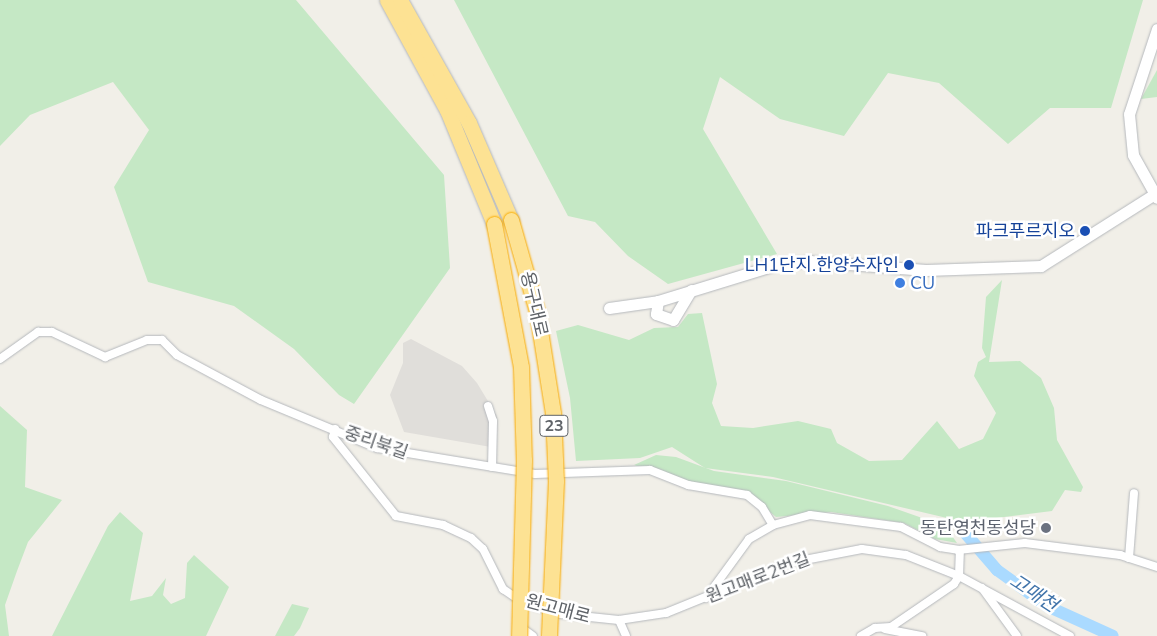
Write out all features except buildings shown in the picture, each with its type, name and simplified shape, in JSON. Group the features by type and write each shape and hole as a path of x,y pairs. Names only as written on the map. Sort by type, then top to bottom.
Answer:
{"highway":[{"name":"용구대로","path":"387,0 447,110 494,224 521,367 524,460 519,636"},
{"name":"용구대로","path":"400,0 469,123 511,220 537,312 553,413 556,481 549,636"}],"street":[{"path":"609,308 658,301 778,264 810,261 926,270 1041,266 1085,242 1155,196 1133,155 1129,114 1157,30"},
{"path":"658,301 656,314 673,320 691,290"},
{"name":"중리북길","path":"0,359 38,332 52,332 105,357 147,340 162,340 176,355 261,400 401,455 569,475 650,470 688,485 747,496 762,507 773,525"},
{"path":"488,406 493,421 492,467"},
{"name":"원고매로","path":"335,429 333,437 396,516 443,525 471,538 483,549 494,578 522,602 561,614 619,620"},
{"path":"1129,558 1134,493"},
{"path":"706,598 749,539 773,525 821,515 901,527 940,547 962,549 990,544 1024,543 1129,558 1157,567"},
{"name":"원고매로2번길","path":"619,620 666,613 789,564 862,549 906,555 959,576"},
{"path":"884,629 954,584 959,576 962,549"},
{"path":"959,576 981,586 1070,636"},
{"path":"981,586 1017,636"},
{"path":"522,602 514,609 513,622 533,636"},
{"path":"619,620 626,636"},
{"path":"860,636 875,628 922,636"}],"shaded area":[{"path":"411,339 462,366 477,383 497,416 491,447 404,432 390,395 403,363 403,343"}],"green space":[{"path":"0,0 296,0 444,175 450,268 354,404 339,395 294,349 234,306 148,282 114,187 149,130 113,82 30,115 0,146"},
{"path":"454,0 1143,0 1111,108 1050,108 1008,144 939,83 888,73 844,136 780,119 720,77 703,129 777,254 668,284 628,256 595,222 568,216"},
{"path":"1157,70 1157,97 1141,99"},
{"path":"1002,280 989,362 1020,361 1041,378 1054,408 1057,440 1083,487 1081,492 1065,490 1052,511 964,522 773,477 705,468 672,447 640,458 576,461 570,398 556,331 578,325 629,340 654,328 678,327 688,314 702,313 717,384 712,403 721,426 753,428 798,421 831,429 837,443 869,461 902,460 937,421 959,449 983,439 996,413 974,376 978,362 986,357 982,348 986,297"},
{"path":"0,406 27,430 25,487 62,500 28,542 5,605 9,636 0,636"},
{"path":"656,455 676,457 714,471 786,481 888,506 945,526 957,543 935,539 904,523 831,512 776,517 745,491 695,484 634,465"},
{"path":"120,512 143,533 130,601 152,596 166,578 163,595 171,604 185,598 187,563 194,555 229,587 206,636 52,636 108,526"},
{"path":"292,604 309,608 300,628 294,636 275,636"}],"waterway":[{"name":"고매천","path":"966,534 997,570 1047,606 1113,636"}],"place":[{"name":"파크푸르지오","path":"1085,231"},
{"name":"LH1단지.한양수자인","path":"909,265"},
{"name":"CU","path":"900,283"},
{"name":"동탄영천동성당","path":"1046,528"}]}
